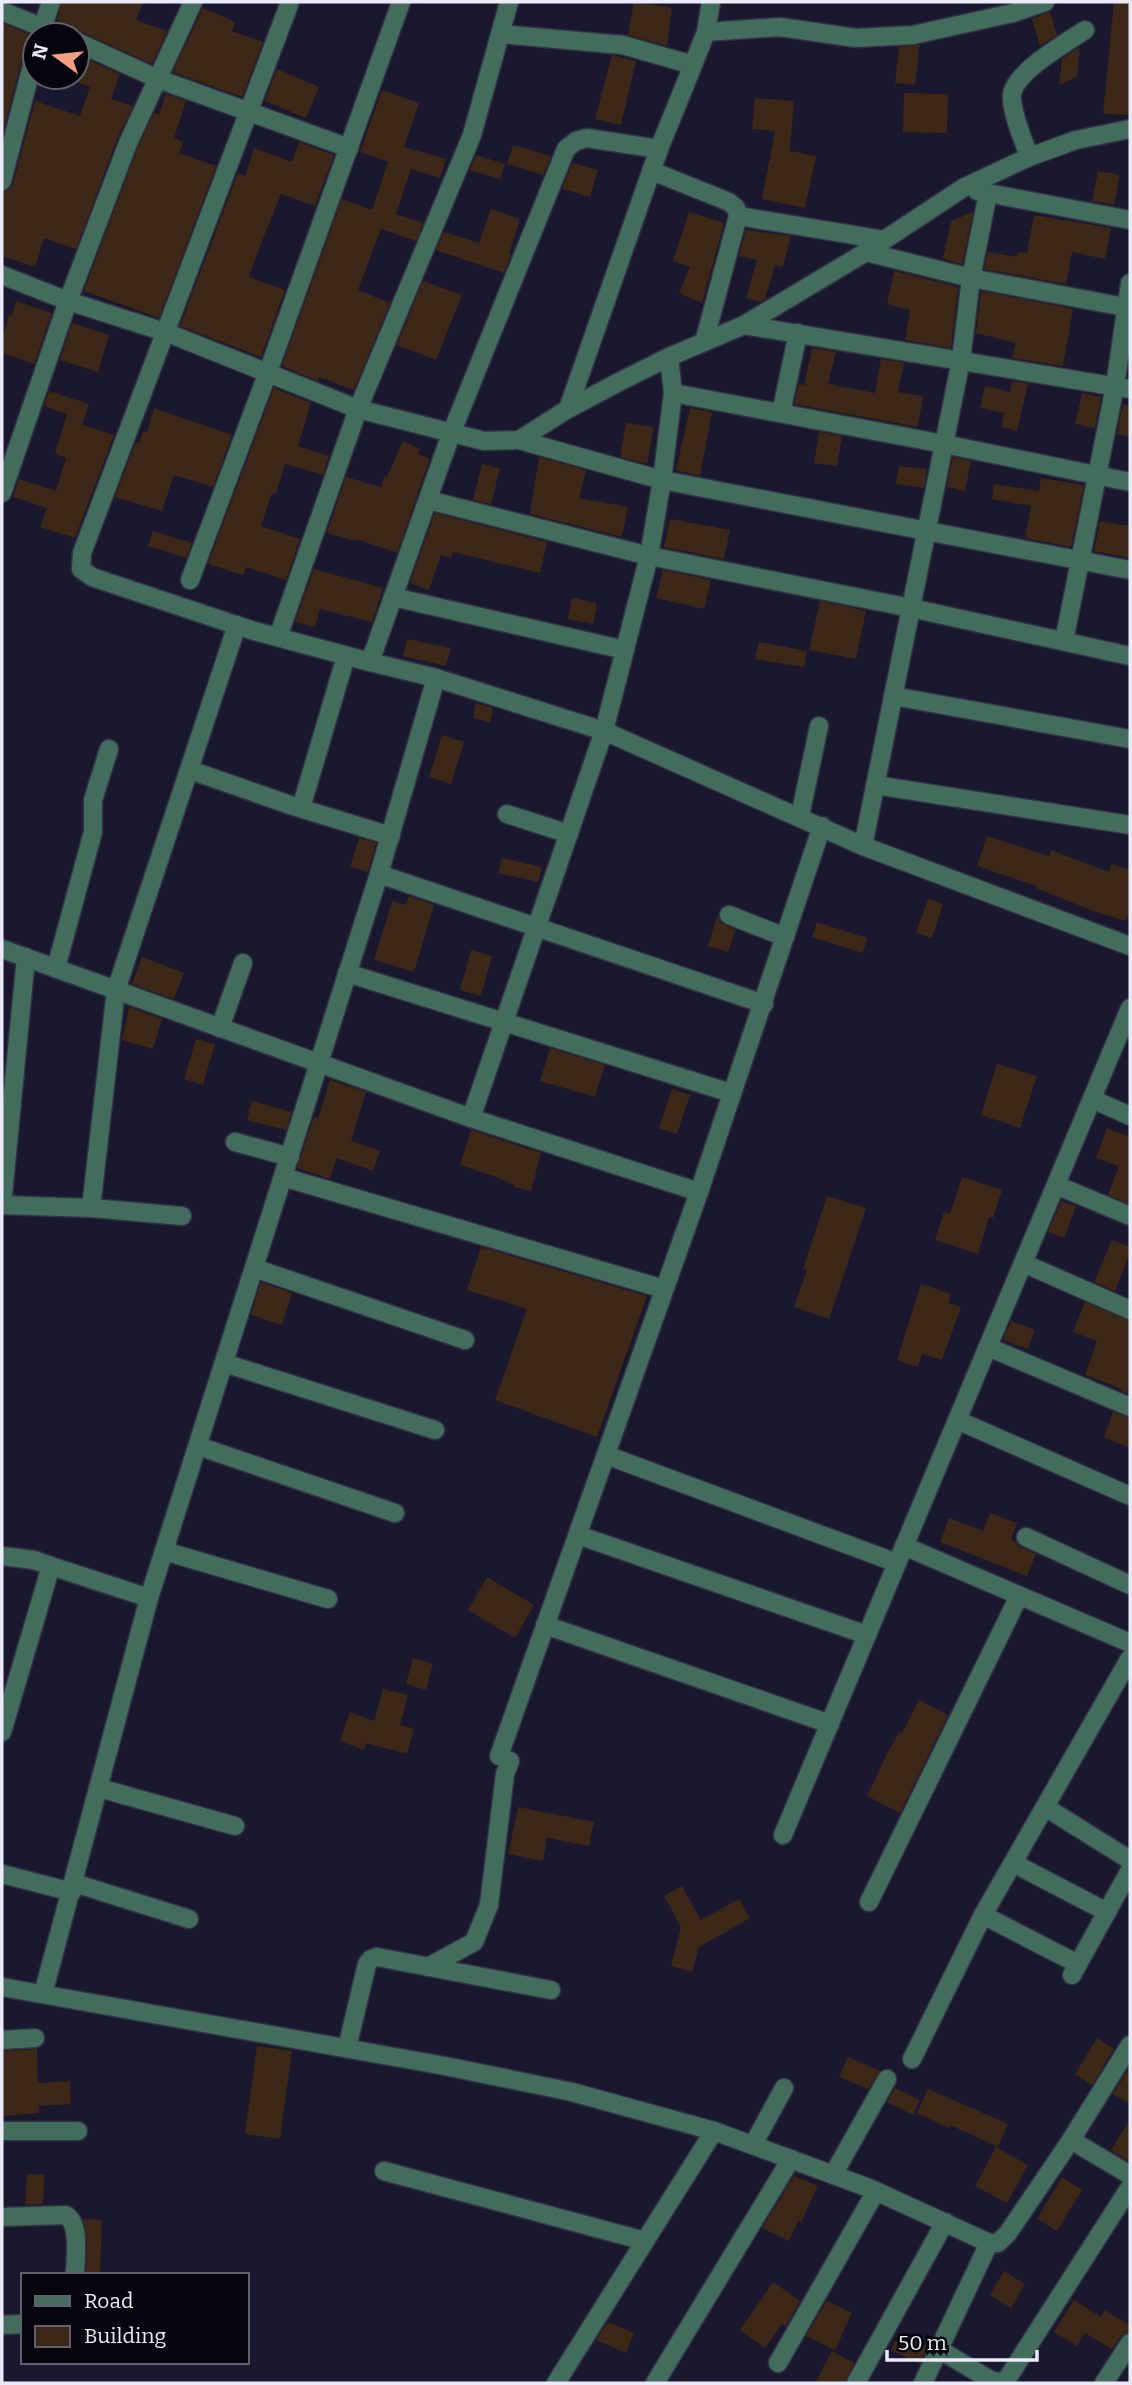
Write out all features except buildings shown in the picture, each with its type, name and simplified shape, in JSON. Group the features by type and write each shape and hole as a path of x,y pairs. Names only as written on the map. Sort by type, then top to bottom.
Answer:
{"street":[{"path":"44,21 51,2"},
{"path":"2,493 68,301 128,143 193,2"},
{"path":"290,2 82,553 81,569 92,577 237,625 436,678 604,731 863,846 1130,946"},
{"path":"190,580 401,2"},
{"path":"278,637 358,409 472,135 509,2"},
{"path":"568,409 659,149 706,32 711,2"},
{"path":"706,32 780,27 856,38 913,35 1013,13 1045,2"},
{"path":"2,11 22,21"},
{"path":"1029,157 1013,108 1012,95 1016,82 1085,30"},
{"path":"500,34 623,45 693,65"},
{"path":"91,48 158,79 349,148"},
{"path":"2,181 25,91"},
{"path":"519,440 568,409 669,357 744,325 866,252 963,188 1029,157 1076,140 1127,131"},
{"path":"370,662 451,434 566,149 576,141 587,138 659,149"},
{"path":"652,171 729,202 736,208 738,216 704,342"},
{"path":"963,188 1130,220"},
{"path":"863,846 961,360 971,278 988,193"},
{"path":"738,216 884,240"},
{"path":"866,252 971,278 1128,308"},
{"path":"2,275 68,301 165,332 358,409 451,434 484,441 519,440 662,480 1130,570"},
{"path":"1064,641 1097,475 1123,387 1130,283"},
{"path":"744,325 1123,387"},
{"path":"781,414 798,333"},
{"path":"471,1118 604,731 649,556 673,393 669,357"},
{"path":"673,393 1130,482"},
{"path":"428,500 649,556 911,608 1130,656"},
{"path":"393,597 625,650"},
{"path":"91,1208 116,990 237,625"},
{"path":"301,808 346,656"},
{"path":"44,1994 149,1598 391,836 436,678"},
{"path":"893,696 1130,739"},
{"path":"800,816 819,726"},
{"path":"56,968 93,832 93,800 109,749"},
{"path":"190,770 391,836"},
{"path":"875,785 1130,825"},
{"path":"507,814 569,834"},
{"path":"428,1967 474,1942 489,1905 505,1759 545,1625 699,1192 822,826"},
{"path":"379,874 764,1004"},
{"path":"729,915 785,937"},
{"path":"2,949 471,1118 699,1192"},
{"path":"26,957 2,1205 91,1208 182,1216"},
{"path":"220,1028 243,963"},
{"path":"346,973 731,1093"},
{"path":"783,1835 1092,1099 1126,1030 1130,1008"},
{"path":"1092,1099 1130,1115"},
{"path":"234,1142 290,1157"},
{"path":"283,1177 664,1289"},
{"path":"1056,1185 1130,1216"},
{"path":"1023,1264 1130,1310"},
{"path":"254,1268 465,1340"},
{"path":"988,1347 1130,1407"},
{"path":"224,1363 435,1430"},
{"path":"957,1420 1130,1496"},
{"path":"198,1446 396,1513"},
{"path":"606,1455 897,1563"},
{"path":"578,1535 867,1635"},
{"path":"1026,1537 1130,1585"},
{"path":"904,1546 1130,1643"},
{"path":"164,1551 328,1599"},
{"path":"2,1556 34,1560 149,1598"},
{"path":"2,1732 51,1566"},
{"path":"870,1902 1020,1596"},
{"path":"545,1625 830,1724"},
{"path":"912,2059 983,1915 1130,1658"},
{"path":"99,1788 235,1826"},
{"path":"1045,1807 1130,1860"},
{"path":"1013,1863 1107,1912"},
{"path":"983,1915 1075,1970 1130,1870"},
{"path":"2,1874 73,1888 190,1919"},
{"path":"347,2048 367,1964 377,1956 551,1990"},
{"path":"2,1987 347,2048 572,2092 713,2131 753,2145 876,2191 989,2243 998,2243 1008,2233 1071,2140 1130,2045"},
{"path":"2,2040 35,2038"},
{"path":"833,2175 887,2079"},
{"path":"753,2145 784,2088"},
{"path":"2,2131 78,2131"},
{"path":"556,2383 713,2131"},
{"path":"1071,2140 1130,2175"},
{"path":"655,2383 791,2159"},
{"path":"384,2171 645,2241"},
{"path":"940,2350 992,2381 1002,2382 1007,2379 1130,2187"},
{"path":"778,2363 876,2191"},
{"path":"2,2217 66,2215 74,2227 75,2273"},
{"path":"856,2383 945,2222"},
{"path":"923,2383 989,2243"},
{"path":"2,2325 21,2324"},
{"path":"1104,2383 1130,2343"}]}
